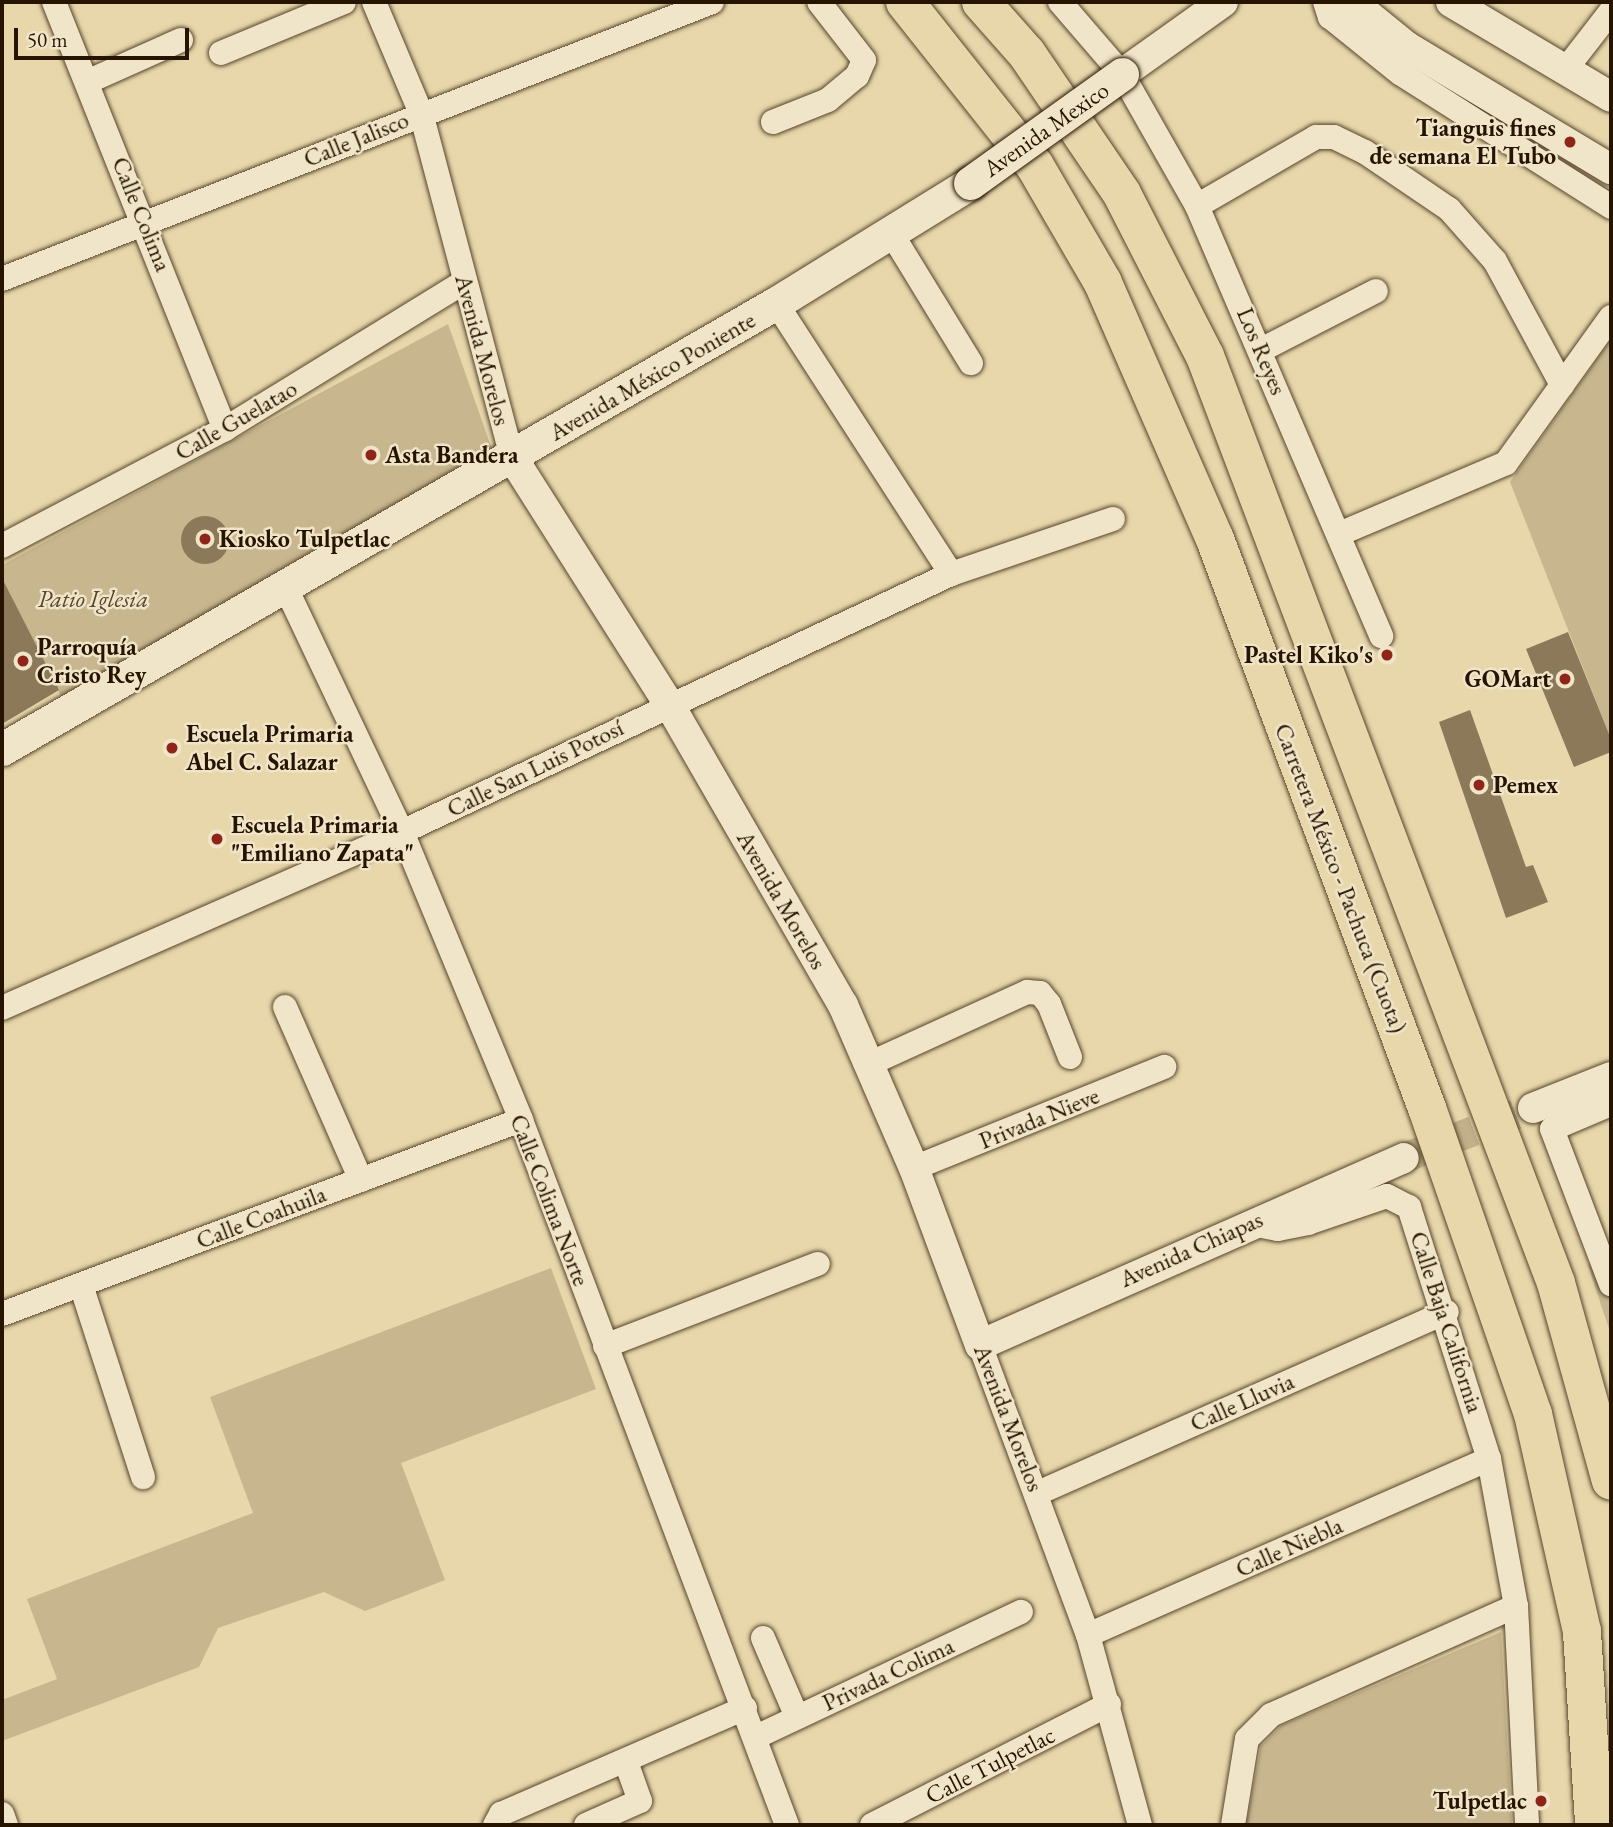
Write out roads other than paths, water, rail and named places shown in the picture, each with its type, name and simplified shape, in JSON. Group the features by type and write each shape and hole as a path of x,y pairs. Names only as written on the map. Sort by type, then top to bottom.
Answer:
{"highway":[{"name":"Carretera México - Pachuca (Cuota)","path":"905,2 1035,166 1103,283 1215,539 1427,1108 1533,1414 1582,1632 1594,1825"},
{"path":"981,2 1027,54 1122,194 1205,356 1556,1283 1611,1481"}],"main road":[{"name":"Avenida Mexico","path":"970,183 1122,74"},
{"name":"Avenida México Poniente","path":"2,749 776,303 970,183"}],"street":[{"name":"Calle Colima","path":"54,2 146,222 225,429"},
{"path":"221,53 344,2"},
{"name":"Avenida Morelos","path":"374,2 421,113 512,457 669,704 843,1005 914,1168 1038,1493 1088,1635 1140,1825"},
{"name":"Calle Jalisco","path":"2,279 421,113 712,2"},
{"path":"773,122 828,100 857,76 864,60 819,2"},
{"name":"Los Reyes","path":"1060,2 1122,74 1197,206 1261,350 1381,636"},
{"path":"1122,74 1223,2"},
{"path":"1325,2 1330,17 1400,73 1611,207"},
{"path":"1352,2 1406,46 1611,169"},
{"path":"1451,2 1611,97"},
{"path":"1566,69 1611,11"},
{"path":"88,82 181,40"},
{"path":"1197,206 1316,137 1334,138 1365,152 1449,209 1495,261 1562,386"},
{"path":"890,231 971,363"},
{"name":"Calle Guelatao","path":"2,545 225,429 464,282"},
{"path":"1261,350 1376,291"},
{"path":"776,303 951,573"},
{"path":"1339,534 1506,463 1611,317"},
{"name":"Calle San Luis Potosí","path":"2,1008 402,832 951,573 1113,519"},
{"name":"Calle Colima Norte","path":"285,586 402,832 521,1120 604,1346 745,1708 787,1825"},
{"path":"869,1064 1027,992 1040,993 1049,1004 1070,1056"},
{"path":"285,1007 361,1180"},
{"name":"Privada Nieve","path":"914,1168 1164,1067"},
{"path":"1533,1108 1611,1077"},
{"path":"1611,1104 1552,1129 1611,1284"},
{"name":"Calle Coahuila","path":"2,1314 521,1120"},
{"name":"Avenida Chiapas","path":"980,1345 1248,1223 1404,1158"},
{"name":"Calle Baja California","path":"1248,1223 1278,1229 1387,1196 1400,1198 1409,1207 1447,1312 1489,1459 1516,1606 1527,1825"},
{"path":"604,1346 818,1264"},
{"path":"81,1285 143,1477"},
{"name":"Calle Lluvia","path":"1038,1493 1447,1312"},
{"name":"Calle Niebla","path":"1088,1635 1489,1459"},
{"path":"1233,1825 1247,1739 1271,1715 1516,1606"},
{"name":"Privada Colima","path":"756,1737 1021,1612"},
{"path":"763,1638 797,1717"},
{"name":"Calle Tulpetlac","path":"872,1825 1109,1704"},
{"path":"495,1825 501,1814 626,1762 745,1708"},
{"path":"586,1825 640,1801 626,1762"},
{"path":"2,1814 6,1825"}],"tunnel":[{"path":"1404,1158 1533,1108"}],"place":[{"name":"Tianguis fines de semana El Tubo","path":"1570,142"},
{"name":"Asta Bandera","path":"371,455"},
{"name":"Kiosko Tulpetlac","path":"205,539"},
{"name":"Pastel Kiko's","path":"1387,655"},
{"name":"Parroquía Cristo Rey","path":"23,661"},
{"name":"GOMart","path":"1565,679"},
{"name":"Escuela Primaria Abel C. Salazar","path":"172,748"},
{"name":"Pemex","path":"1479,785"},
{"name":"Escuela Primaria \"Emiliano Zapata\"","path":"217,839"},
{"name":"Tulpetlac","path":"1541,1801"}],"park label":[{"name":"Patio Iglesia","path":"93,599"}]}
